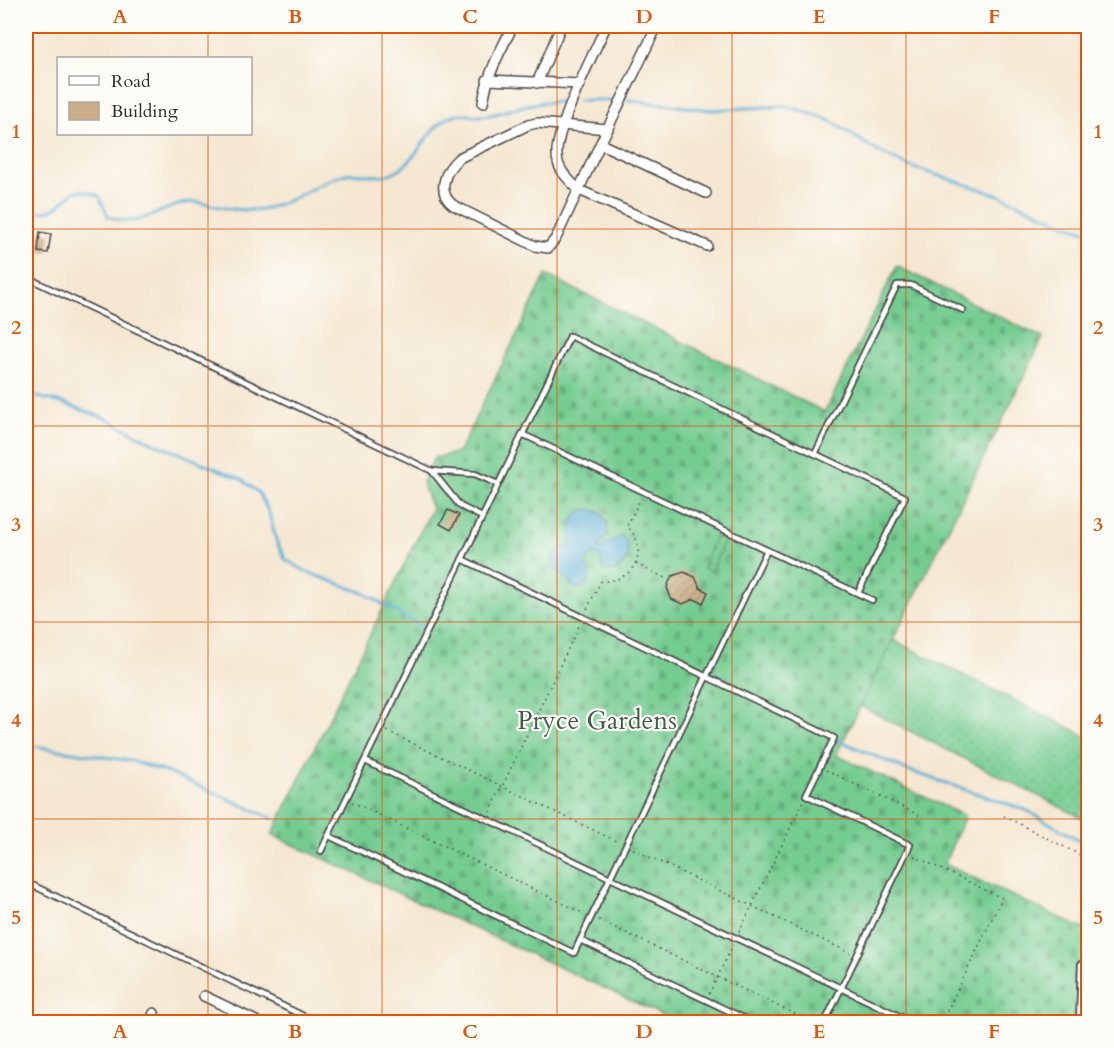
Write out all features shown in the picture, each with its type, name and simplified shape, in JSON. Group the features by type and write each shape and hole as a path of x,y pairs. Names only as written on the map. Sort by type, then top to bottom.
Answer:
{"street":[{"path":"483,103 487,80 513,26"},
{"path":"537,82 561,26"},
{"path":"606,26 563,125 556,157 565,176 579,190 707,246"},
{"path":"608,129 537,123 474,148 452,164 446,175 444,194 446,200 453,206 535,246 548,248 556,238 601,144 657,26"},
{"path":"487,80 580,84"},
{"path":"601,144 706,193"},
{"path":"204,996 258,1023"}],"lane":[{"path":"26,277 432,471 475,474 498,484"},
{"path":"815,454 897,285 911,285 963,310"},
{"path":"321,851 570,336 905,497 858,593"},
{"path":"522,434 872,600"},
{"path":"432,471 460,506 482,517"},
{"path":"329,836 574,953 767,550"},
{"path":"462,559 834,738 806,795 910,845 825,1023"},
{"path":"364,761 912,1023"},
{"path":"26,882 316,1023"},
{"path":"580,940 752,1023"},
{"path":"1078,1023 1081,964"}],"path":[{"path":"487,820 601,581 624,576 635,564 638,557 638,544 627,526 644,491"},
{"path":"635,564 665,578"},
{"path":"820,767 921,816"},
{"path":"706,1000 806,795"},
{"path":"346,799 811,1023"},
{"path":"1004,816 1089,859"},
{"path":"907,852 1002,898 942,1023"}],"green space":[{"name":"Pryce Gardens","path":"897,266 1043,338 836,755 965,816 944,864 1088,931 1088,1022 682,1022 660,1014 272,835 432,508 422,483 434,458 459,452 546,275 825,412"},
{"path":"715,536 725,541 711,571 703,568"},
{"path":"893,640 1088,737 1088,821 860,706"}],"water":[{"path":"589,509 601,513 608,524 607,536 597,548 600,549 622,536 627,542 628,552 623,565 609,572 602,568 601,557 594,554 590,556 585,564 590,572 589,581 578,589 553,567 552,558 556,552 571,542 571,526 576,514"}],"building":[{"path":"40,232 51,234 48,253 38,252"},
{"path":"448,510 459,515 451,530 440,524"},
{"path":"684,572 695,577 700,588 708,592 703,603 694,599 683,604 671,599 667,587 672,576"}],"waterway":[{"path":"579,100 616,100"},
{"path":"628,100 711,110 784,106 806,112 831,121 877,151 908,166 999,195 1088,232"},
{"path":"26,212 54,209 77,191 99,196 108,216 130,221 191,202 236,210 266,208 290,200 347,174 381,176 392,173 407,163 436,127 450,117 461,114 483,116 528,105 566,101"},
{"path":"26,394 62,403 105,418 147,440 241,479 259,493 269,513 277,543 286,560 307,572 364,593 422,627"},
{"path":"838,740 907,770 1026,810 1088,845"},
{"path":"26,745 132,761 169,773 274,819"}]}
